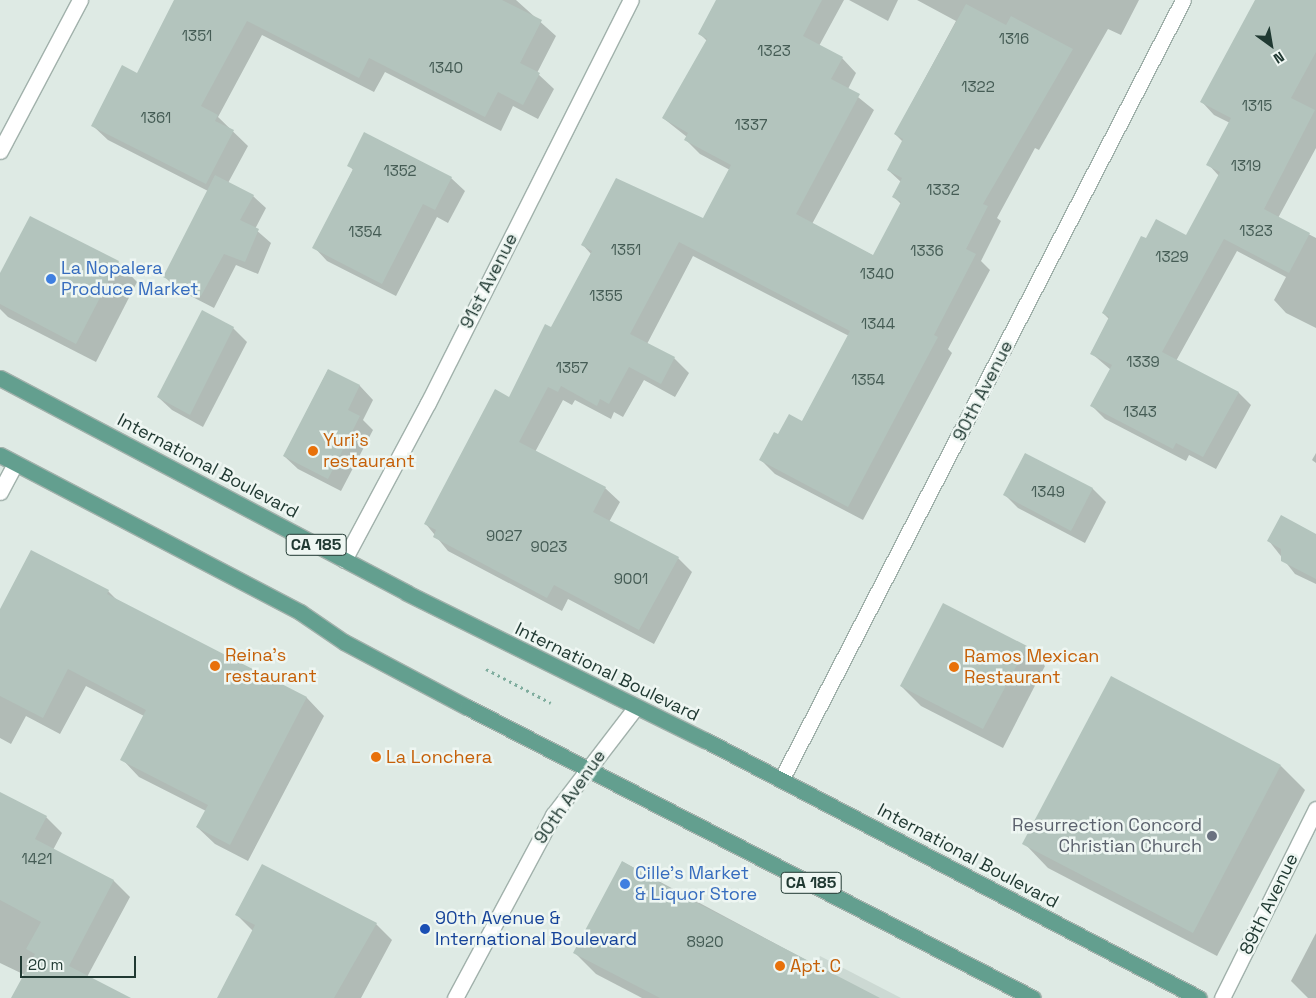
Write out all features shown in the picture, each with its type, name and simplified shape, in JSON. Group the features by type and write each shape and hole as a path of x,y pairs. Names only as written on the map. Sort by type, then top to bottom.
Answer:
{"main road":[{"name":"International Boulevard","path":"0,378 344,560 781,780 1198,998"},
{"name":"CA 185","path":"0,455 300,612 344,642 1033,998"}],"street":[{"path":"0,151 80,0"},
{"name":"91st Avenue","path":"344,560 428,402 631,0"},
{"name":"90th Avenue","path":"781,780 1183,0"},
{"path":"0,492 15,464"},
{"name":"90th Avenue","path":"456,998 553,815 636,707"},
{"name":"89th Avenue","path":"1222,998 1316,809"}],"path":[{"path":"486,669 551,703"}],"shaded area":[{"path":"820,956 901,998 797,998"}],"building":[{"path":"174,0 502,0 542,20 520,63 540,73 523,105 498,92 485,117 369,58 359,78 247,21 201,106 218,115 215,121 234,130 206,184 91,126 122,65 137,73"},
{"path":"716,0 822,0 803,36 843,57 831,79 860,94 796,214 873,255 901,202 892,197 902,178 887,170 903,139 894,134 966,4 1006,25 1011,16 1073,49 983,204 988,206 966,249 976,254 934,335 938,337 848,507 759,460 774,432 778,434 789,414 802,421 850,331 679,242 630,334 675,357 661,384 629,367 609,404 600,399 597,406 561,386 558,392 548,387 519,442 606,487 593,512 679,557 639,630 554,585 547,598 433,537 436,530 424,524 495,389 509,397 545,324 551,327 592,251 581,245 616,178 703,218 731,165 684,140 688,133 662,118 707,39 698,34"},
{"path":"1255,0 1316,0 1316,52 1291,98 1315,110 1264,209 1310,233 1289,273 1224,239 1162,352 1239,392 1203,457 1176,443 1173,449 1090,406 1112,365 1090,354 1109,317 1102,313 1141,236 1146,238 1156,219 1186,235 1220,172 1206,165 1231,118 1200,102"},
{"path":"364,132 452,177 435,210 423,204 382,284 312,248 353,169 347,166"},
{"path":"215,175 254,195 240,220 259,229 245,262 224,254 201,296 163,277"},
{"path":"30,216 119,261 76,344 0,304 0,273"},
{"path":"202,310 234,327 190,415 157,397"},
{"path":"328,369 360,385 348,410 360,416 328,479 283,456"},
{"path":"1025,453 1093,488 1071,531 1003,495"},
{"path":"1281,515 1316,534 1316,579 1281,561 1281,549 1267,541"},
{"path":"31,550 109,590 107,594 307,697 230,845 196,827 208,805 120,760 146,710 68,669 43,718 0,696 0,609"},
{"path":"943,603 1027,646 983,729 900,686"},
{"path":"1111,676 1281,765 1193,933 1022,844"},
{"path":"0,792 47,816 35,839 114,880 69,966 131,998 11,998 35,954 26,949 41,922 0,900"},
{"path":"622,861 680,894 880,998 660,998 573,953"},
{"path":"262,864 377,923 334,998 217,998 255,925 235,915"}],"place":[{"name":"La Nopalera Produce Market","path":"51,279"},
{"name":"Yuri's restaurant","path":"313,451"},
{"name":"Reina's restaurant","path":"215,666"},
{"name":"Ramos Mexican Restaurant","path":"954,667"},
{"name":"La Lonchera","path":"376,757"},
{"name":"Resurrection Concord Christian Church","path":"1212,836"},
{"name":"Cille's Market & Liquor Store","path":"625,884"},
{"name":"90th Avenue & International Boulevard","path":"425,929"},
{"name":"Apt. C","path":"780,966"}]}
